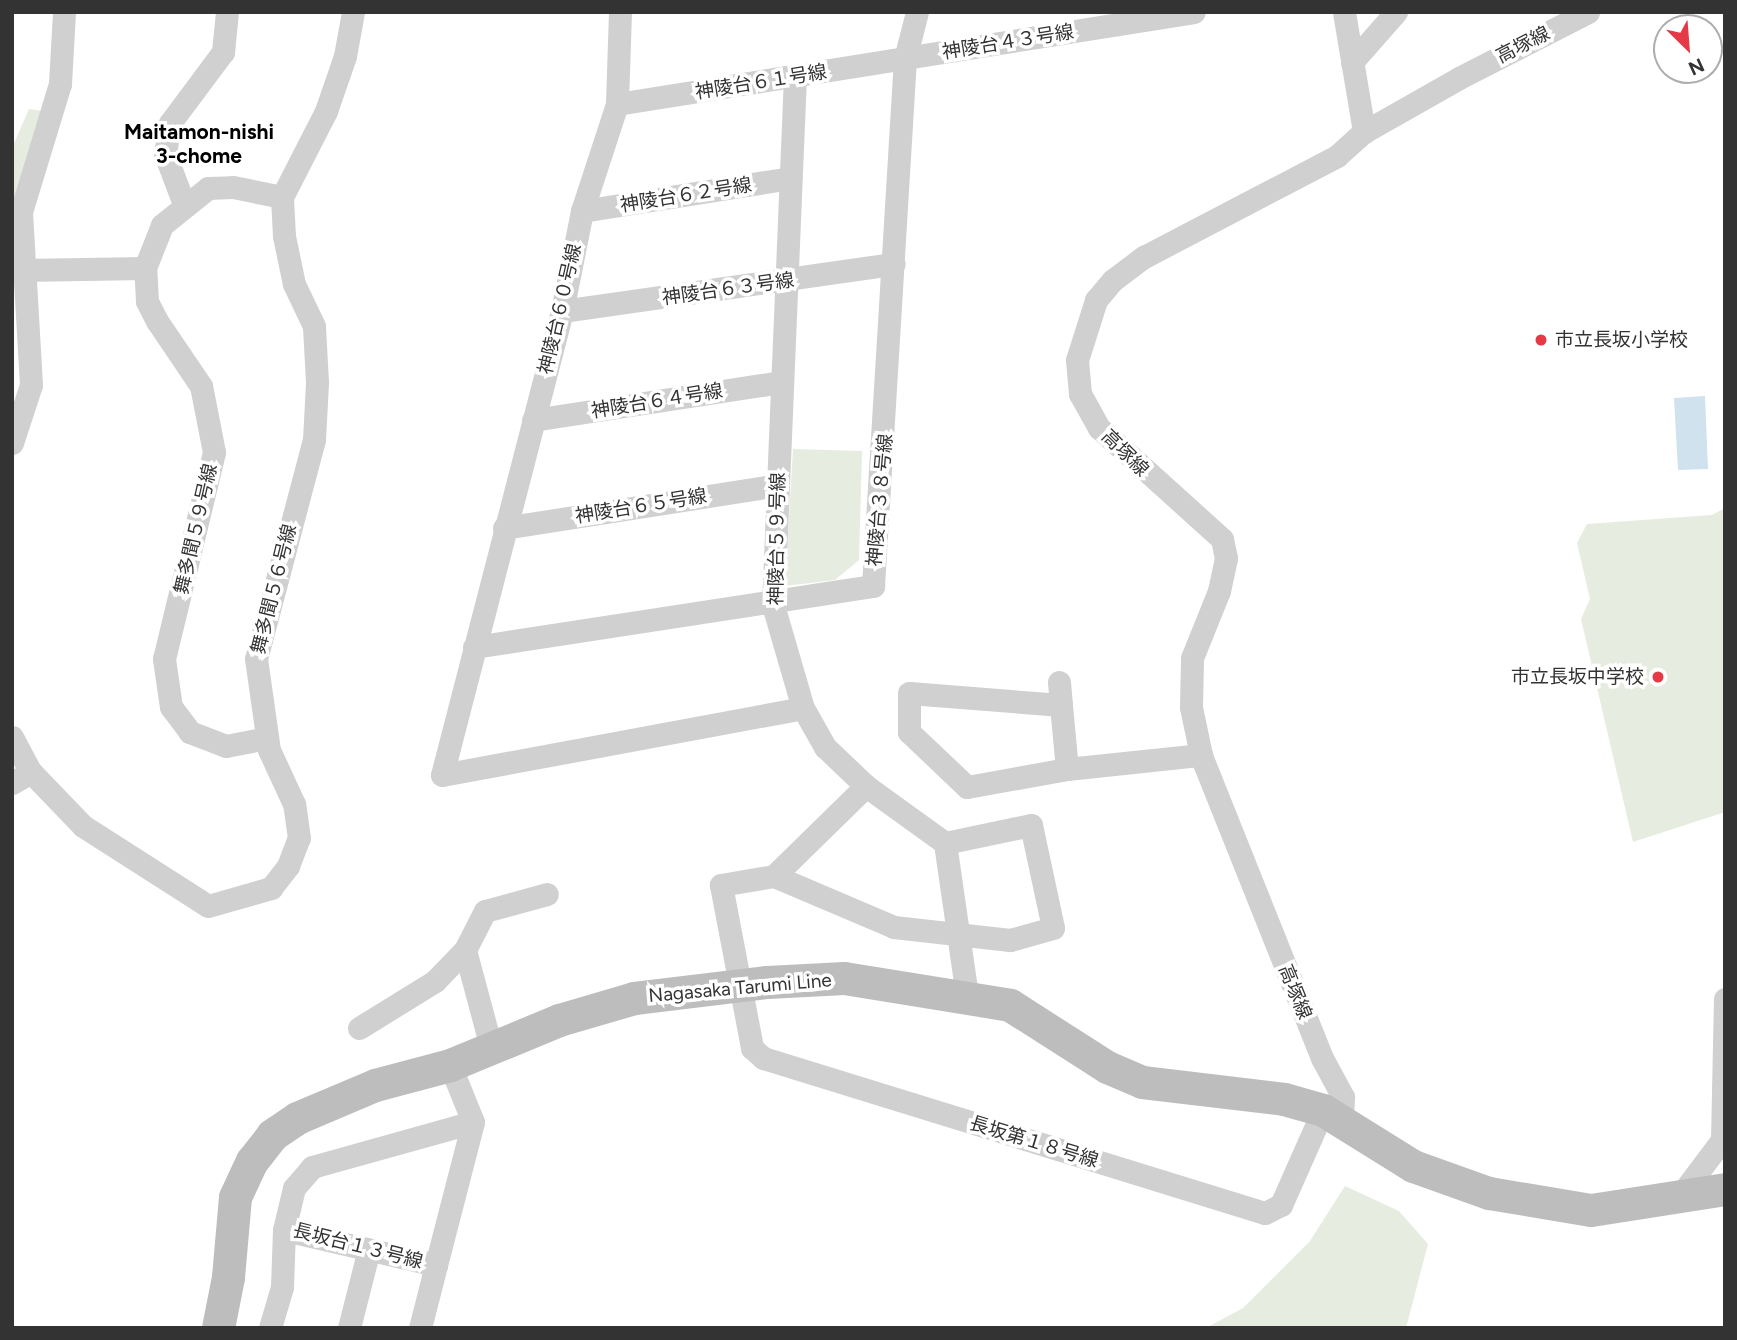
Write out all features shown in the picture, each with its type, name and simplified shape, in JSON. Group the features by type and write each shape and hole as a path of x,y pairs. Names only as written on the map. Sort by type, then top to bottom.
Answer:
{"main road":[{"name":"Nagasaka Tarumi Line","path":"218,1328 228,1277 235,1197 252,1161 272,1135 296,1118 375,1085 450,1065 491,1047 634,998 737,985 844,978 967,995 1010,1005 1107,1067 1142,1082 1284,1099 1332,1114 1413,1166 1489,1193 1591,1210 1725,1189"}],"street":[{"path":"12,443 31,385 22,270 21,212 60,84 64,12"},
{"path":"184,204 165,154 170,123 223,52 227,12"},
{"path":"282,197 326,111 345,56 353,12"},
{"name":"神陵台６０号線","path":"474,647 562,312 582,211 617,104 620,12"},
{"name":"神陵台３８号線","path":"474,647 773,605 873,586 905,59 917,12"},
{"name":"神陵台４３号線","path":"905,59 1194,12"},
{"path":"1345,12 1364,132"},
{"path":"1352,62 1396,12"},
{"name":"高塚線","path":"1332,1114 1343,1097 1322,1058 1201,755 1191,707 1192,658 1219,591 1226,558 1222,539 1099,428 1080,394 1077,360 1096,300 1113,280 1144,257 1337,156 1364,132 1588,12"},
{"name":"神陵台６１号線","path":"617,104 905,59"},
{"name":"神陵台５９号線","path":"795,76 773,605 803,708 825,747 866,786 945,843"},
{"name":"神陵台６２号線","path":"582,211 790,178"},
{"name":"舞多聞５９号線","path":"267,738 226,746 190,732 171,708 164,659 214,452 201,386 157,321 147,300 145,268 162,225 184,204 208,188 233,187 282,197"},
{"name":"舞多聞５６号線","path":"12,737 21,777 83,826 208,906 271,888 288,866 299,838 294,804 267,738 256,659 314,440 317,382 314,326 295,284 284,236 282,197"},
{"name":"神陵台６３号線","path":"562,312 894,264"},
{"path":"22,270 145,268"},
{"name":"神陵台６４号線","path":"533,420 782,382"},
{"name":"神陵台６５号線","path":"504,528 778,485"},
{"path":"474,647 442,775 803,708"},
{"path":"1068,769 1060,693 909,693 909,732 967,787 1068,769 1201,755"},
{"path":"866,786 774,876 894,927 956,933 1010,940 1053,928 1031,825 945,843 956,933 967,995"},
{"name":"長坂第１８号線","path":"774,876 721,885 737,985 752,1048 763,1058 1265,1213 1281,1205 1332,1114"},
{"path":"359,1028 435,981 465,950 485,911 547,894"},
{"path":"465,950 491,1047"},
{"path":"1680,1196 1722,1140 1725,999"},
{"path":"450,1065 473,1122"},
{"name":"長坂台１３号線","path":"473,1122 436,1265 284,1230 295,1188 312,1167 473,1122"},
{"path":"270,1328 282,1287 284,1230"},
{"path":"349,1328 369,1249"},
{"path":"420,1328 436,1265"}],"shaded area":[{"path":"29,109 44,111 12,204 12,148"},
{"path":"793,449 862,451 859,560 835,580 785,586"},
{"path":"1725,508 1725,812 1633,842 1581,619 1590,599 1577,543 1587,524 1712,515"},
{"path":"1345,1186 1399,1211 1428,1244 1406,1328 1206,1328 1243,1308 1310,1241"}],"water":[{"path":"1705,396 1708,469 1678,470 1674,398"}],"place":[{"name":"市立長坂小学校","path":"1541,340"},
{"name":"市立長坂中学校","path":"1658,677"}],"district":[{"name":"Maitamon-nishi 3-chome","path":"199,144"}]}
